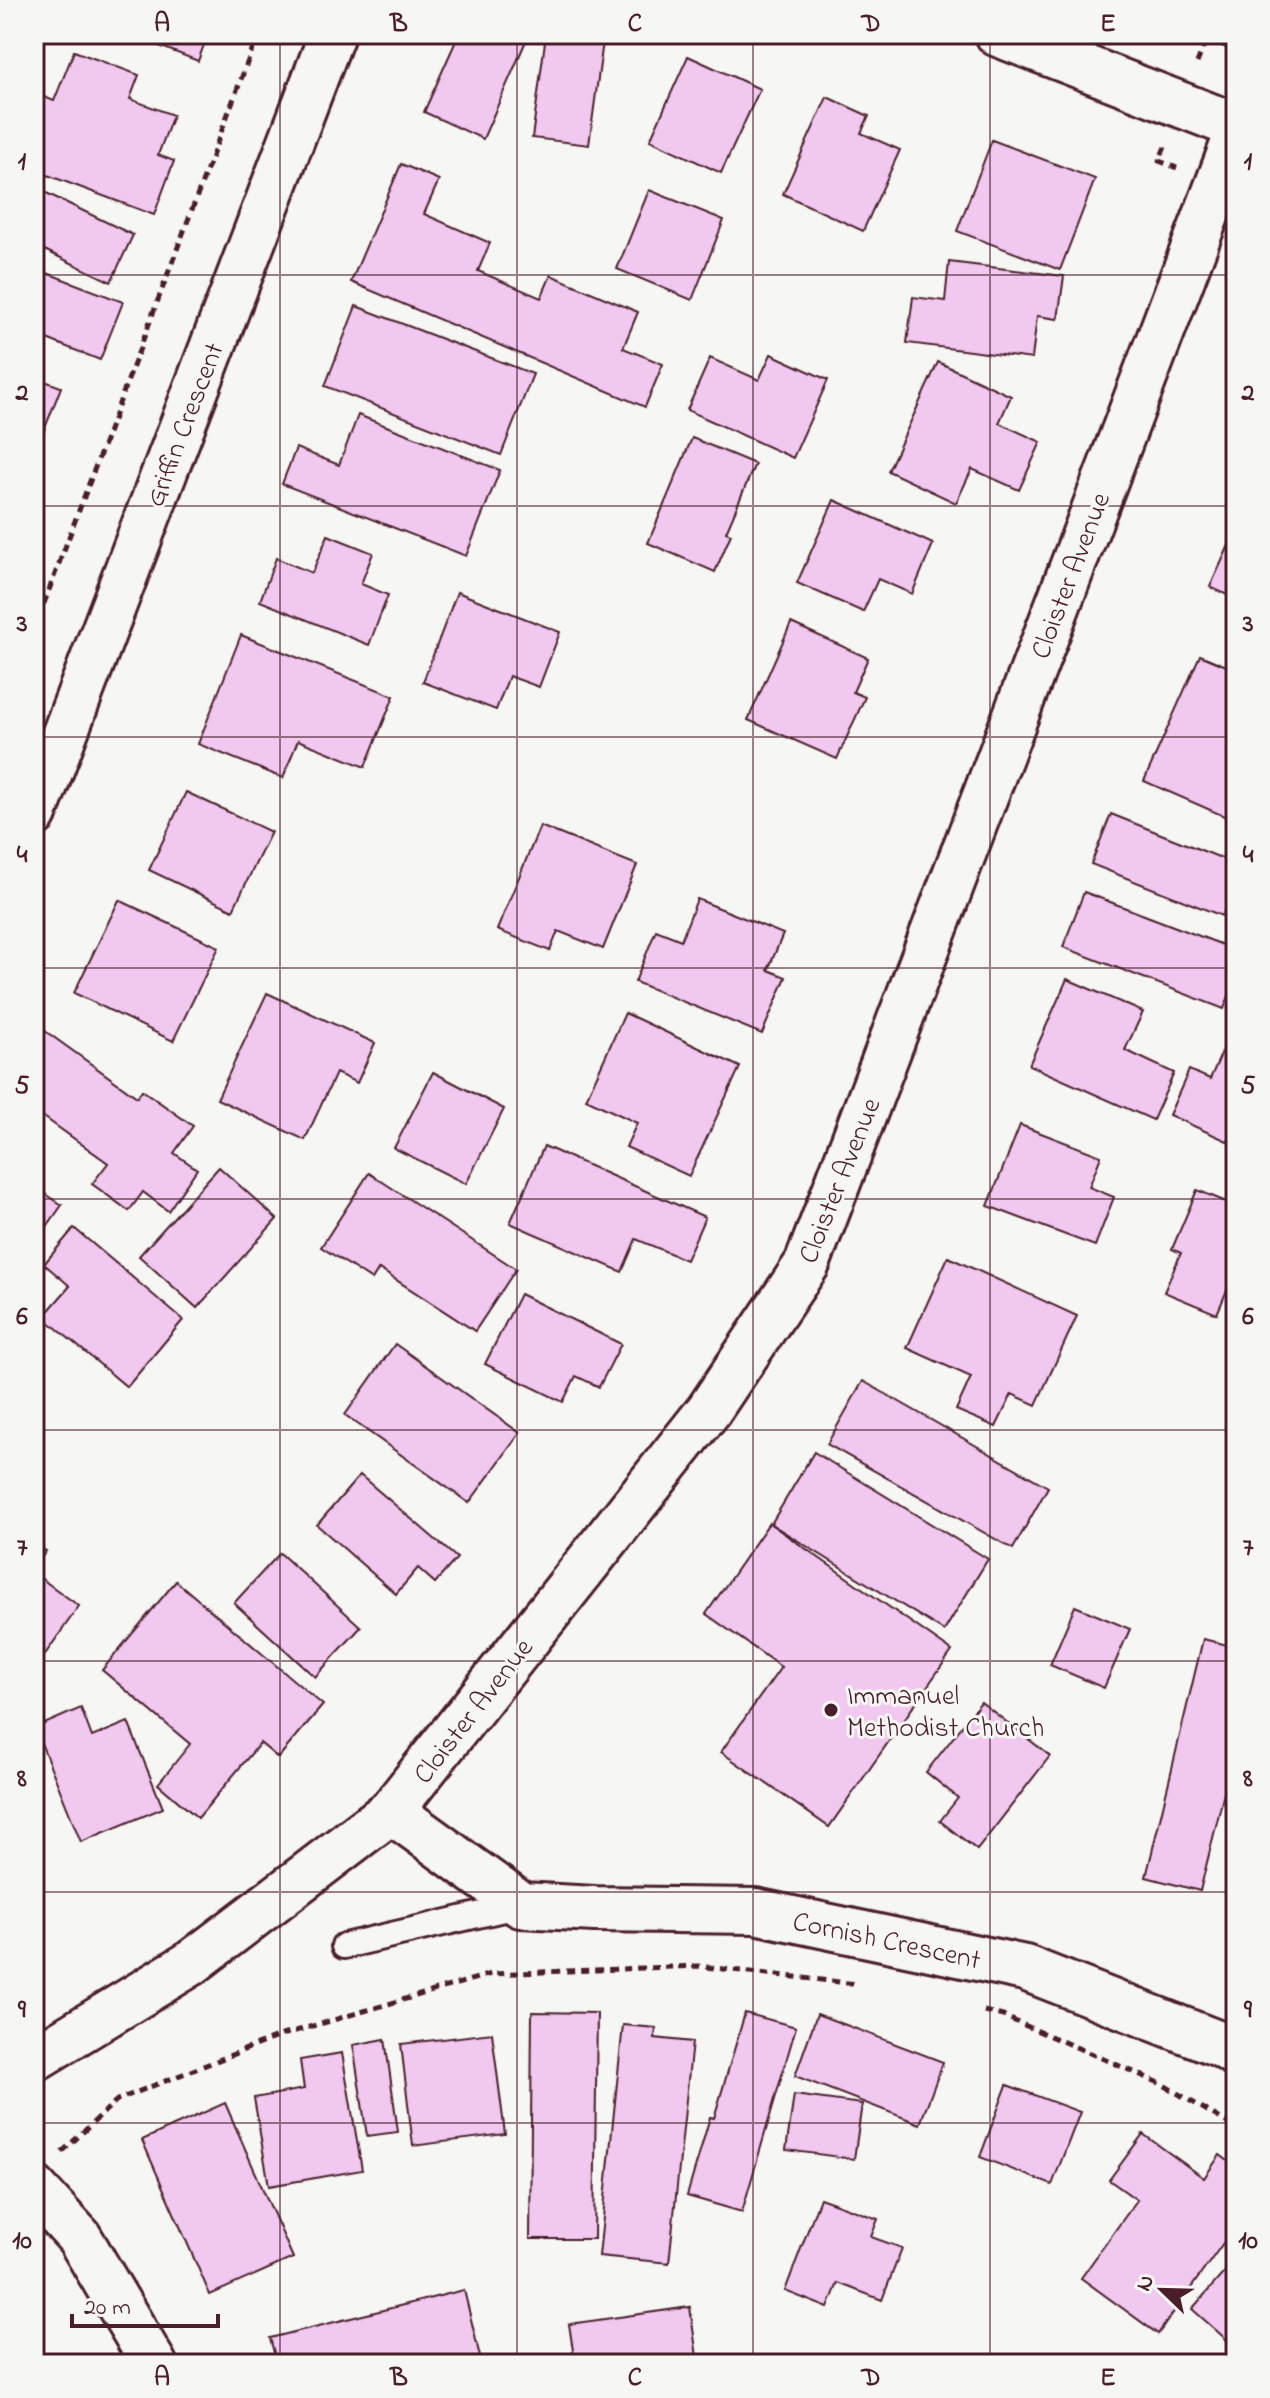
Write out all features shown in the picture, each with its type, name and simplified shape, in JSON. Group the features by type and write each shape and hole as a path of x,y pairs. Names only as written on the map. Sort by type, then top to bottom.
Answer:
{"street":[{"name":"Griffin Crescent","path":"34,814 332,34"},
{"path":"998,34 1236,126"},
{"name":"Cloister Avenue","path":"34,2059 190,1964 391,1811 709,1410 807,1264 1236,137"},
{"path":"391,1811 521,1905"},
{"name":"Cornish Crescent","path":"521,1905 755,1911 1025,1968 1222,2045 1236,2054"},
{"path":"45,2173 154,2364"}],"lane":[{"name":"Cornish Crescent","path":"344,1946 521,1905"}],"path":[{"path":"34,630 258,34"},
{"path":"1196,34 1236,50"},
{"path":"45,2173 117,2100 282,2035 491,1974 697,1966 868,1985"},
{"path":"973,2009 1003,2016 1162,2084 1236,2128"}],"building":[{"path":"128,34 208,34 198,61"},
{"path":"459,34 529,34 483,139 424,112"},
{"path":"546,34 604,34 589,145 532,138"},
{"path":"74,51 139,75 130,99 173,115 158,155 174,161 154,215 34,170 34,93 54,101"},
{"path":"688,56 760,89 721,173 650,140"},
{"path":"827,97 869,116 861,133 900,150 863,231 783,194"},
{"path":"992,140 1095,179 1060,270 957,231"},
{"path":"401,164 439,180 424,214 490,243 478,271 541,298 551,275 638,312 623,348 663,364 645,407 351,282"},
{"path":"34,187 133,235 111,282 34,245"},
{"path":"649,190 724,220 692,300 617,269"},
{"path":"949,262 1064,276 1058,319 1037,316 1032,359 907,343 913,297 945,301"},
{"path":"34,268 123,302 100,360 34,334"},
{"path":"356,306 533,374 501,455 325,386"},
{"path":"771,354 828,380 793,458 687,410 710,358 759,380"},
{"path":"938,362 1011,396 999,423 1041,442 1019,490 972,469 956,503 888,471"},
{"path":"34,377 61,387 38,446 34,444"},
{"path":"358,415 500,470 466,556 282,484 296,448 339,465"},
{"path":"692,438 755,464 726,532 731,534 715,572 648,543"},
{"path":"834,500 933,544 912,594 878,579 863,612 797,583"},
{"path":"1236,530 1236,599 1210,587"},
{"path":"328,535 373,553 361,584 388,595 369,645 260,601 276,558 312,573"},
{"path":"457,592 560,632 539,687 509,676 496,710 423,682"},
{"path":"791,623 868,658 853,692 865,697 837,759 748,720"},
{"path":"241,635 394,696 365,767 298,740 283,778 198,744"},
{"path":"1200,655 1236,670 1236,813 1233,820 1144,781"},
{"path":"186,792 271,832 233,910 149,870"},
{"path":"1111,814 1236,864 1236,911 1226,907 1222,916 1091,864"},
{"path":"540,826 637,865 603,949 558,931 550,951 497,930"},
{"path":"1084,892 1236,950 1236,978 1224,1009 1063,947"},
{"path":"697,899 783,934 768,970 786,977 762,1034 635,982 656,930 681,940"},
{"path":"119,900 219,947 173,1041 74,993"},
{"path":"1067,979 1143,1012 1125,1050 1174,1073 1153,1120 1029,1065"},
{"path":"267,993 375,1043 357,1083 336,1073 305,1140 217,1099"},
{"path":"625,1013 740,1067 689,1176 626,1147 637,1123 586,1099"},
{"path":"34,1023 137,1097 142,1090 193,1126 174,1153 197,1169 168,1211 143,1192 129,1211 92,1184 108,1163 34,1110"},
{"path":"1226,1043 1236,1047 1236,1145 1169,1115 1189,1070 1210,1079"},
{"path":"433,1072 504,1109 466,1184 394,1148"},
{"path":"1020,1125 1101,1156 1089,1187 1114,1197 1095,1246 988,1206"},
{"path":"544,1146 705,1217 686,1260 636,1239 622,1272 510,1223"},
{"path":"219,1167 277,1219 197,1308 139,1256"},
{"path":"369,1173 516,1269 475,1331 379,1269 372,1280 321,1247"},
{"path":"34,1186 62,1205 34,1245"},
{"path":"1197,1190 1236,1206 1236,1269 1217,1314 1164,1292 1181,1253 1172,1249"},
{"path":"74,1228 183,1320 127,1387 43,1317 70,1286 44,1264"},
{"path":"948,1257 1077,1316 1036,1405 1012,1394 996,1427 956,1410 971,1377 907,1348"},
{"path":"520,1294 621,1344 599,1387 576,1376 563,1402 485,1364"},
{"path":"395,1344 520,1433 469,1503 345,1415"},
{"path":"863,1381 1048,1487 1013,1549 827,1444"},
{"path":"814,1452 988,1559 944,1631 771,1524"},
{"path":"360,1475 457,1558 435,1583 418,1568 396,1594 317,1525"},
{"name":"Immanuel Methodist Church","path":"769,1523 952,1651 829,1827 721,1752 781,1667 706,1614"},
{"path":"34,1543 46,1551 34,1569"},
{"path":"280,1553 361,1627 315,1677 234,1603"},
{"path":"39,1577 79,1606 34,1670 34,1584"},
{"path":"176,1581 323,1705 278,1758 260,1743 198,1818 158,1784 190,1744 102,1670"},
{"path":"1075,1606 1130,1629 1104,1688 1050,1665"},
{"path":"1203,1639 1236,1647 1236,1744 1200,1891 1146,1877"},
{"path":"981,1702 1050,1756 977,1850 940,1821 958,1798 926,1772"},
{"path":"81,1708 92,1737 128,1722 163,1808 81,1842 35,1728"},
{"path":"532,2012 597,2013 594,2239 530,2239"},
{"path":"745,2013 796,2027 742,2212 687,2196"},
{"path":"817,2014 943,2062 920,2124 795,2076"},
{"path":"623,2025 656,2028 655,2038 692,2042 669,2263 599,2256"},
{"path":"492,2033 505,2134 413,2146 401,2044"},
{"path":"385,2039 398,2132 367,2136 353,2045"},
{"path":"342,2053 362,2170 269,2186 254,2098 304,2089 300,2060"},
{"path":"1007,2085 1080,2112 1052,2185 980,2157"},
{"path":"794,2095 862,2104 854,2159 786,2150"},
{"path":"225,2103 293,2258 210,2295 142,2140"},
{"path":"1143,2134 1204,2178 1220,2155 1236,2167 1236,2225 1158,2334 1081,2278 1137,2200 1109,2180"},
{"path":"820,2198 878,2219 871,2237 902,2248 882,2300 838,2283 828,2308 785,2291"},
{"path":"1236,2259 1236,2348 1192,2309"},
{"path":"464,2290 480,2357 449,2364 277,2364 270,2338"},
{"path":"690,2307 698,2364 575,2364 569,2324"}],"place":[{"name":"Immanuel Methodist Church","path":"831,1710"}]}
